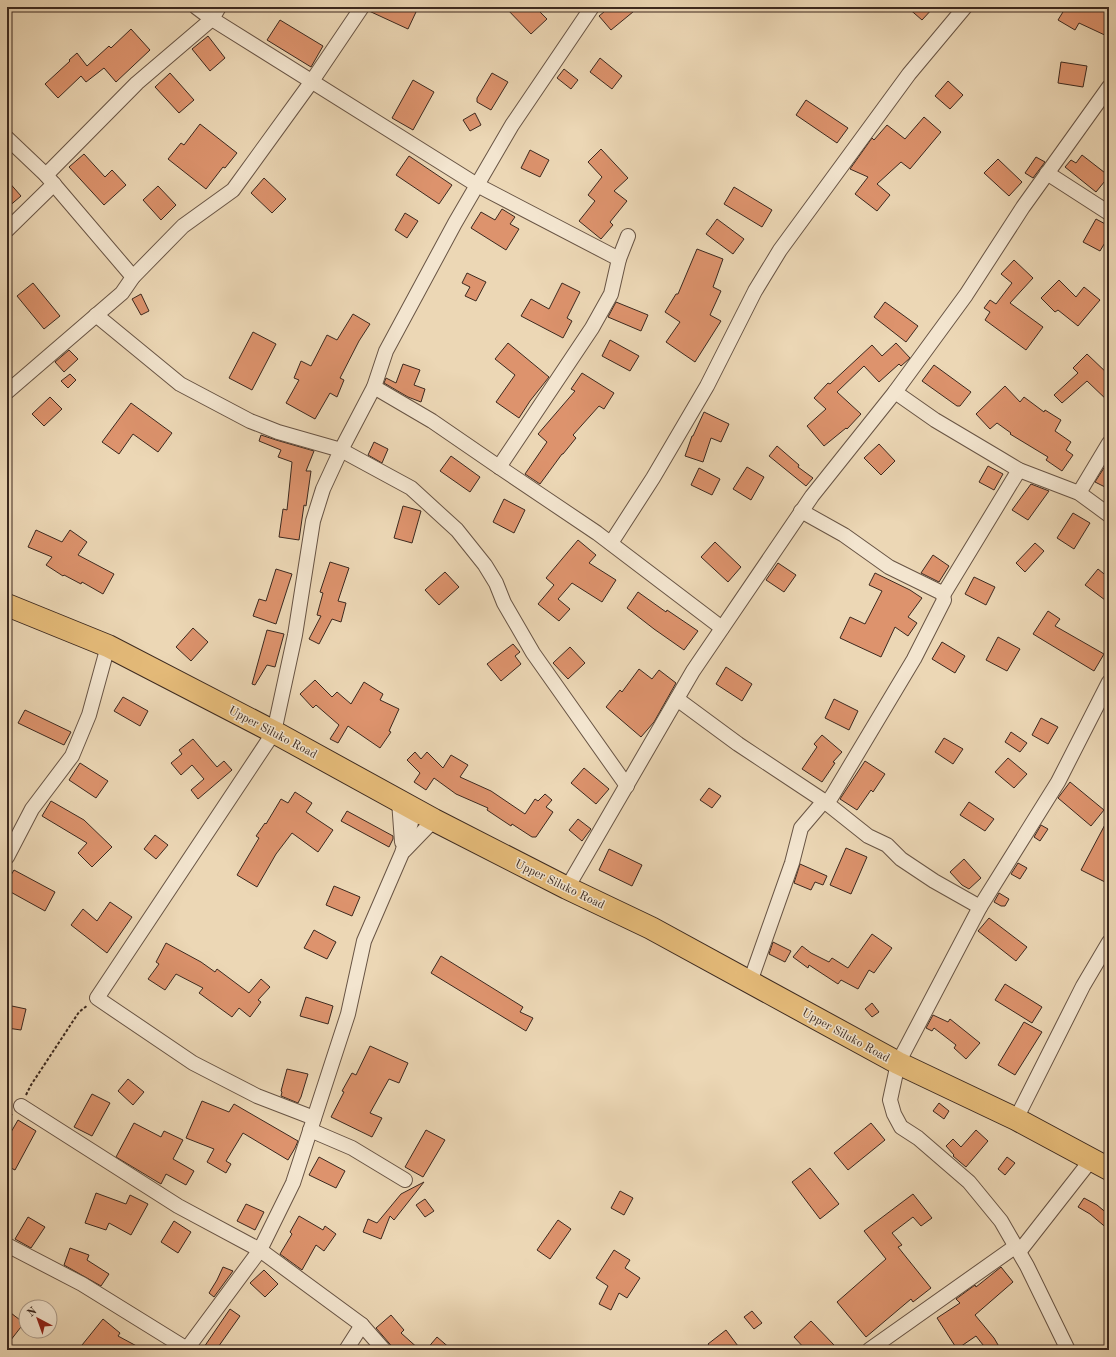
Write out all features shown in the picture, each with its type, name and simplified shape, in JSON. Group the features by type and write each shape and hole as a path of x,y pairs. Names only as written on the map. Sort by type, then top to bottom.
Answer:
{"main road":[{"name":"Upper Siluko Road","path":"7,605 108,646 274,732 434,820 567,888 651,928 898,1063 1016,1119 1100,1165"}],"street":[{"path":"196,7 216,13 312,81 477,185 619,259"},
{"path":"7,392 122,292 133,277 183,226 232,190 312,81 362,7"},
{"path":"405,1180 312,1124 193,1063 97,998 274,732 295,635 313,521 323,489 341,450 374,387 386,351 477,185 512,125 592,7"},
{"path":"611,543 653,478 708,386 755,291 780,250 909,74 965,7"},
{"path":"50,180 137,83 216,13"},
{"path":"567,888 693,671 801,511 895,392 966,295 1023,206 1109,87"},
{"path":"7,138 50,180 133,277"},
{"path":"1047,173 1109,213"},
{"path":"7,230 52,188 50,180"},
{"path":"499,467 592,328 611,294 619,259 628,236"},
{"path":"96,315 180,384 250,421 341,450 412,488 457,530 485,565 496,583 504,603 532,653 627,786"},
{"path":"374,387 432,421 611,543 722,628"},
{"path":"895,392 935,420 1019,470 1079,494 1109,515"},
{"path":"1079,494 1109,443"},
{"path":"750,982 792,863 801,828 824,801 829,800 832,796 914,659 944,600 943,595 1019,470"},
{"path":"801,511 844,535 889,567 940,592 943,595"},
{"path":"7,857 32,809 72,756 89,715 108,646"},
{"path":"1068,1350 1017,1249 1001,1221 968,1182 918,1138 901,1127 894,1114 890,1100 898,1063 980,906 1058,782 1109,682"},
{"path":"677,699 738,744 824,801 868,836 887,845 901,859 934,881 980,906"},
{"path":"7,1245 82,1284 187,1350 260,1250 293,1183 348,1014 364,941 402,853 407,805"},
{"path":"402,853 434,820"},
{"path":"1016,1119 1082,986 1109,942"},
{"path":"21,1106 178,1206 260,1250 362,1325 384,1350"},
{"path":"869,1350 1017,1249 1100,1165"},
{"path":"346,1350 362,1325"}],"path":[{"path":"7,1119 21,1106 31,1085 79,1012 97,998"}],"building":[{"path":"370,7 407,7 416,12 408,29 369,11"},
{"path":"505,7 535,7 547,19 531,34"},
{"path":"610,7 639,7 611,30 599,16"},
{"path":"907,7 934,7 922,20"},
{"path":"1066,7 1103,7 1109,10 1109,37 1079,23 1075,30 1058,20"},
{"path":"280,20 323,46 311,67 267,40"},
{"path":"131,29 150,50 116,82 104,68 86,82 81,76 58,98 45,84 77,53 87,66 109,46 111,48"},
{"path":"208,36 225,58 210,71 192,49"},
{"path":"600,58 622,76 612,89 590,72"},
{"path":"1061,62 1087,66 1083,87 1058,83"},
{"path":"564,69 578,80 571,89 557,78"},
{"path":"170,73 194,100 179,113 155,87"},
{"path":"492,73 508,82 491,110 477,102 477,98"},
{"path":"413,80 434,92 413,130 392,118"},
{"path":"948,81 963,95 950,109 935,96"},
{"path":"806,100 848,128 837,143 796,115"},
{"path":"475,113 481,125 470,131 463,120"},
{"path":"924,117 941,132 910,169 901,162 877,184 890,195 877,211 855,194 868,177 850,169 872,138 874,140 887,125 905,139"},
{"path":"200,124 237,153 225,168 223,167 206,189 168,159 181,143 184,145"},
{"path":"601,149 628,178 614,191 627,201 610,222 613,225 601,239 579,221 595,201 588,195 602,177 588,162"},
{"path":"530,150 549,160 540,177 521,168"},
{"path":"84,154 105,177 112,170 126,185 104,205 69,167"},
{"path":"1082,155 1109,176 1096,192 1065,167 1071,160 1076,163"},
{"path":"409,156 452,185 439,204 396,175"},
{"path":"1036,157 1045,162 1033,178 1025,173"},
{"path":"998,159 1022,182 1009,196 984,173"},
{"path":"264,178 286,199 272,213 251,193"},
{"path":"7,180 21,196 7,208"},
{"path":"158,186 176,205 161,220 143,200"},
{"path":"734,187 772,210 762,227 724,204"},
{"path":"502,209 515,217 510,224 519,229 506,250 471,228 481,212 495,220"},
{"path":"405,213 418,221 407,238 395,230"},
{"path":"717,219 744,239 733,254 706,234"},
{"path":"1096,219 1109,226 1109,236 1100,251 1083,242"},
{"path":"697,249 723,259 713,287 721,291 710,315 721,321 695,362 666,342 680,322 665,312 676,294 678,294"},
{"path":"1014,260 1033,278 1010,303 1043,327 1026,350 985,320 990,312 984,308 990,300 996,304 1012,283 1001,274"},
{"path":"467,273 486,282 476,301 465,296 470,287 462,283"},
{"path":"1059,280 1076,297 1084,287 1100,300 1078,326 1058,310 1055,312 1041,298"},
{"path":"33,283 60,316 44,329 17,296"},
{"path":"562,283 580,292 567,318 572,321 563,338 521,316 531,299 549,309"},
{"path":"141,294 149,311 141,315 132,299"},
{"path":"616,302 648,315 641,331 608,317"},
{"path":"885,302 918,326 906,342 874,317"},
{"path":"353,314 370,324 359,341 340,378 344,380 337,397 330,393 315,419 286,403 299,380 294,378 301,361 311,366 327,335 337,340"},
{"path":"253,332 276,344 252,390 229,378"},
{"path":"610,340 639,356 630,371 602,356"},
{"path":"508,343 549,377 519,418 496,402 515,375 495,359"},
{"path":"896,343 910,358 901,366 899,364 879,382 864,366 837,392 861,414 847,429 846,428 824,446 807,426 826,409 814,398 828,383 830,384 872,345 882,356"},
{"path":"69,350 78,359 64,372 55,362"},
{"path":"1087,354 1109,375 1109,402 1087,381 1062,403 1054,395 1078,373 1073,368"},
{"path":"403,364 420,370 414,385 425,389 421,402 408,397 384,383 386,378 396,383"},
{"path":"934,365 971,392 960,406 957,406 922,381"},
{"path":"582,373 614,393 604,409 599,406 573,435 576,438 540,484 525,474 547,442 538,434 575,391 571,389"},
{"path":"70,374 76,380 68,388 61,381"},
{"path":"1005,386 1020,402 1024,397 1044,412 1045,410 1061,420 1055,431 1071,442 1066,450 1073,455 1062,471 1046,460 1048,457 1010,434 1011,433 997,423 990,429 976,414"},
{"path":"50,397 62,409 44,426 32,414"},
{"path":"131,403 172,433 158,452 133,434 119,454 102,442"},
{"path":"704,412 729,424 721,442 711,438 703,462 685,456 692,436"},
{"path":"261,435 314,451 306,471 311,471 299,540 279,537 283,509 287,510 292,462 278,457 281,450 259,441"},
{"path":"374,442 388,449 382,463 368,455"},
{"path":"879,444 895,461 881,475 864,458"},
{"path":"777,446 799,465 798,467 813,478 806,486 769,456"},
{"path":"451,456 480,477 470,492 440,471"},
{"path":"1109,460 1109,489 1095,482"},
{"path":"988,466 1003,474 994,490 979,482"},
{"path":"747,467 764,477 751,500 733,489"},
{"path":"699,468 720,479 712,495 691,485"},
{"path":"1031,484 1049,491 1028,520 1012,510"},
{"path":"504,499 525,510 514,533 493,522"},
{"path":"403,506 421,511 412,543 394,538"},
{"path":"1073,513 1090,523 1074,549 1057,538"},
{"path":"36,530 62,542 70,530 87,542 78,555 114,574 103,594 82,582 81,584 64,575 63,576 46,565 52,557 28,547"},
{"path":"578,540 596,555 589,563 616,580 602,602 572,583 558,599 570,609 559,621 538,604 554,585 546,578"},
{"path":"715,542 741,567 728,582 701,557"},
{"path":"1035,543 1044,551 1025,572 1016,563"},
{"path":"933,555 949,566 939,582 921,573"},
{"path":"330,562 349,568 338,601 346,603 341,622 332,619 319,644 309,639 321,616 317,615 323,593 320,592"},
{"path":"778,563 796,575 784,592 766,580"},
{"path":"276,569 292,574 276,624 253,616 259,599 266,601"},
{"path":"1098,569 1109,578 1109,603 1085,585"},
{"path":"445,572 459,587 439,605 425,590"},
{"path":"875,573 910,590 922,598 908,617 917,623 908,636 895,627 881,657 840,638 850,617 865,624 882,591 869,585"},
{"path":"974,577 995,587 986,605 965,594"},
{"path":"638,592 666,612 667,610 698,631 684,650 627,608"},
{"path":"1048,611 1060,619 1055,626 1104,654 1094,671 1033,634"},
{"path":"193,628 208,642 191,661 176,647"},
{"path":"267,630 284,634 275,667 267,665 255,685 252,684"},
{"path":"998,637 1020,649 1007,671 986,660"},
{"path":"942,642 965,656 955,673 932,659"},
{"path":"513,644 520,652 515,656 521,664 501,681 487,664"},
{"path":"570,647 585,663 568,679 553,663"},
{"path":"726,667 752,684 742,701 716,684"},
{"path":"639,669 652,679 659,670 676,683 654,722 641,737 606,707 620,690 622,692"},
{"path":"315,680 332,697 337,692 351,704 364,682 383,694 380,700 399,709 389,731 391,732 380,748 348,726 338,743 330,739 339,725 316,705 313,708 300,694"},
{"path":"123,697 148,711 140,726 114,711"},
{"path":"834,699 858,711 849,730 825,718"},
{"path":"25,710 71,732 64,745 18,723"},
{"path":"1041,718 1058,727 1048,744 1032,735"},
{"path":"1011,732 1027,743 1020,752 1005,742"},
{"path":"822,735 842,752 833,762 835,763 822,782 802,769 817,747 814,744"},
{"path":"944,738 963,749 953,764 935,752"},
{"path":"193,739 217,767 224,761 232,770 198,799 191,790 204,779 192,765 181,775 171,763 182,754 179,750"},
{"path":"415,752 421,759 427,752 443,768 451,755 468,765 460,777 491,791 525,814 535,799 538,801 545,794 552,800 546,807 553,812 536,837 532,837 512,824 511,826 487,810 488,808 456,794 434,778 426,790 414,782 420,773 407,760"},
{"path":"1008,758 1027,774 1014,788 995,772"},
{"path":"865,761 885,774 873,792 871,790 857,810 840,799"},
{"path":"80,763 108,781 96,798 69,780"},
{"path":"584,768 609,789 596,804 571,783"},
{"path":"1070,782 1104,810 1091,826 1058,798"},
{"path":"709,788 721,796 712,808 700,800"},
{"path":"295,792 312,803 306,812 333,830 318,852 292,833 276,854 257,887 237,875 259,838 256,836 265,823 266,824 281,799 288,803"},
{"path":"51,801 84,820 112,847 92,867 78,853 87,843 42,816"},
{"path":"969,802 994,819 985,831 960,815"},
{"path":"347,811 393,836 389,847 341,821"},
{"path":"1109,817 1109,884 1081,870"},
{"path":"578,819 591,829 582,841 569,830"},
{"path":"1041,825 1048,829 1040,841 1034,837"},
{"path":"155,835 168,845 156,859 144,849"},
{"path":"846,848 867,857 851,894 830,885"},
{"path":"609,849 642,865 632,886 599,870"},
{"path":"964,859 981,878 969,889 962,885 950,872"},
{"path":"1018,863 1027,868 1020,879 1011,874"},
{"path":"800,864 827,876 823,885 815,882 811,890 794,883"},
{"path":"14,870 55,892 45,911 7,890 7,882"},
{"path":"334,886 360,897 352,916 326,905"},
{"path":"999,893 1009,899 1005,906 1001,906 994,902"},
{"path":"110,902 132,917 107,953 71,925 83,909 97,921"},
{"path":"989,918 1027,947 1016,961 978,931"},
{"path":"314,930 336,942 327,959 304,948"},
{"path":"872,934 892,948 874,973 869,970 858,989 841,980 838,984 809,965 808,968 793,957 802,946 811,953 829,962 832,958 848,968"},
{"path":"773,942 791,951 785,962 769,954"},
{"path":"166,943 201,962 215,972 217,969 249,993 261,979 270,987 258,1000 261,1002 250,1017 239,1008 232,1017 199,993 203,988 176,974 165,990 148,979 159,964 156,962"},
{"path":"441,956 523,1007 520,1012 533,1018 526,1031 431,973"},
{"path":"1005,984 1042,1007 1032,1023 995,1000"},
{"path":"306,997 333,1006 328,1024 300,1016"},
{"path":"872,1003 879,1012 872,1017 865,1009"},
{"path":"7,1005 26,1009 21,1030 7,1028"},
{"path":"933,1015 948,1022 950,1019 980,1043 966,1059 954,1048 956,1045 934,1028 932,1031 926,1028"},
{"path":"1024,1022 1042,1032 1015,1075 998,1065"},
{"path":"370,1046 408,1063 399,1083 389,1079 370,1113 382,1118 372,1137 331,1117 344,1092 342,1091 352,1073 356,1075"},
{"path":"287,1069 308,1074 298,1103 281,1096"},
{"path":"128,1079 144,1092 133,1105 118,1091"},
{"path":"92,1094 110,1103 92,1136 74,1127"},
{"path":"202,1101 229,1112 234,1104 298,1141 288,1160 243,1133 226,1161 231,1164 226,1173 207,1162 214,1149 186,1138"},
{"path":"939,1103 949,1111 944,1119 933,1111"},
{"path":"18,1120 36,1131 15,1170 7,1166 7,1139"},
{"path":"134,1123 161,1137 164,1131 183,1140 173,1159 194,1171 186,1185 166,1174 161,1184 116,1157"},
{"path":"871,1123 885,1140 848,1170 834,1153"},
{"path":"426,1130 445,1140 423,1177 405,1167"},
{"path":"976,1130 988,1141 966,1167 953,1156 954,1155 946,1146 953,1139 961,1147"},
{"path":"319,1157 345,1171 336,1188 309,1175"},
{"path":"1007,1157 1015,1163 1005,1175 998,1169"},
{"path":"810,1168 839,1204 820,1219 792,1182"},
{"path":"424,1182 394,1220 390,1216 381,1239 363,1232 368,1219 377,1223 401,1194"},
{"path":"620,1191 633,1198 624,1215 611,1208"},
{"path":"96,1193 126,1204 130,1195 148,1204 131,1235 109,1223 106,1230 85,1223"},
{"path":"913,1194 932,1218 921,1226 913,1217 892,1233 902,1245 898,1247 931,1288 913,1302 911,1299 866,1337 837,1302 886,1259 864,1231"},
{"path":"1084,1198 1097,1205 1109,1215 1109,1230 1090,1214 1078,1207"},
{"path":"425,1199 434,1211 425,1217 416,1205"},
{"path":"246,1204 264,1212 255,1230 237,1221"},
{"path":"299,1216 323,1230 325,1226 336,1234 324,1251 316,1245 302,1270 280,1254 292,1234 290,1232"},
{"path":"28,1217 45,1227 31,1248 15,1239"},
{"path":"558,1220 571,1229 550,1259 537,1250"},
{"path":"174,1221 191,1232 178,1253 161,1242"},
{"path":"70,1248 89,1255 87,1260 109,1274 101,1286 64,1265"},
{"path":"614,1250 630,1260 625,1268 640,1278 627,1298 619,1293 611,1310 599,1304 608,1286 596,1278"},
{"path":"223,1267 233,1271 214,1297 209,1293"},
{"path":"1001,1267 1013,1282 975,1315 994,1338 1001,1350 987,1350 976,1336 957,1349 937,1318 960,1303 956,1299 975,1285 976,1287"},
{"path":"264,1270 278,1284 265,1297 250,1283"},
{"path":"230,1309 240,1316 216,1350 202,1350"},
{"path":"7,1310 18,1318 18,1331 7,1345"},
{"path":"752,1311 762,1323 754,1329 744,1317"},
{"path":"391,1315 404,1330 401,1333 420,1350 395,1350 376,1328"},
{"path":"103,1319 120,1333 118,1336 144,1350 78,1350"},
{"path":"811,1321 834,1345 829,1350 806,1350 794,1337"},
{"path":"726,1330 738,1346 733,1350 712,1350 708,1344"},
{"path":"437,1337 452,1350 426,1350"}]}
